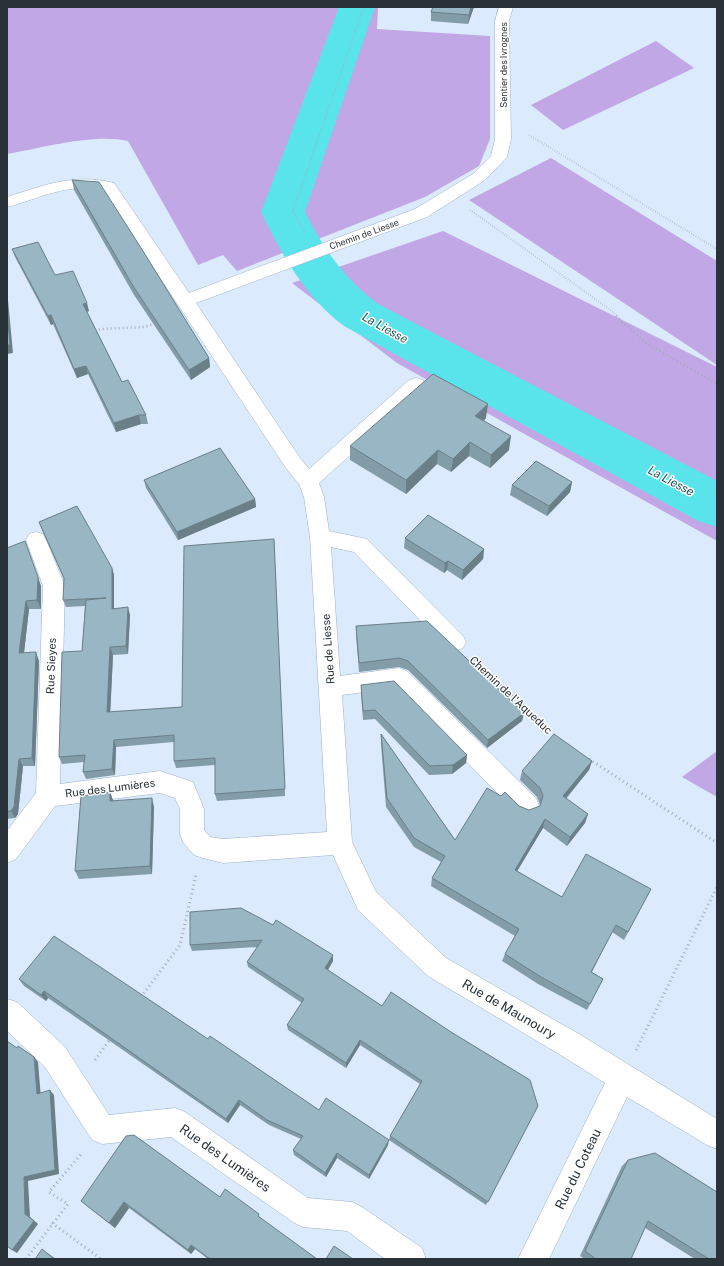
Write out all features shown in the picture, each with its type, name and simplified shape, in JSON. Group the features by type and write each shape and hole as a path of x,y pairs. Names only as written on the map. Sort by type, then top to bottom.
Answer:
{"street":[{"name":"Sentier des Ivrognes","path":"503,123 502,21 506,7"},
{"name":"Chemin de Liesse","path":"189,307 292,260 421,213 479,177 499,157 503,123"},
{"path":"7,202 77,182 96,182 108,186 189,307"},
{"name":"Rue de Liesse","path":"189,307 293,464 308,481 314,497 320,537 340,843"},
{"path":"308,481 416,385"},
{"path":"320,537 360,545 455,642"},
{"name":"Rue Sieyes","path":"36,540 54,586 48,796"},
{"path":"330,687 399,678 527,806"},
{"name":"Rue des Lumières","path":"48,796 160,782 184,790 192,809 192,834 203,847"},
{"path":"7,851 48,796"},
{"path":"203,847 223,851 340,843"},
{"name":"Rue de Maunoury","path":"340,843 367,901 437,967 569,1044 622,1078 717,1135"},
{"path":"7,1012 55,1057 102,1130"},
{"name":"Rue du Coteau","path":"534,1259 622,1078"},
{"name":"Rue des Lumières","path":"102,1130 174,1122 303,1212 352,1217 410,1259"}],"path":[{"path":"298,220 293,211 364,7"},
{"path":"526,133 717,249"},
{"path":"449,196 608,308 646,343 717,384"},
{"path":"94,331 101,328 144,327 189,307"},
{"name":"Chemin de l'Aqueduc","path":"455,642 549,732 562,741"},
{"path":"588,758 717,843"},
{"path":"139,1000 180,945 203,847"},
{"path":"622,1078 717,887"},
{"path":"75,1088 116,1032"},
{"path":"26,1259 68,1204 49,1192 102,1130"},
{"path":"52,1223 101,1259"}],"shaded area":[{"path":"7,7 378,7 377,29 490,36 490,139 479,166 425,197 237,271 223,255 198,265 128,141 115,139 84,140 7,154"},
{"path":"656,41 694,68 563,130 531,105"},
{"path":"551,158 717,261 717,365 469,200"},
{"path":"443,231 717,367 717,541 397,363 292,283"},
{"path":"717,751 717,797 682,777"}],"building":[{"path":"433,7 471,7 469,15 431,12"},
{"path":"72,180 99,182 209,358 189,370 133,286"},
{"path":"38,242 55,275 73,271 87,303 83,304 122,382 128,380 146,415 139,415 114,423 86,366 74,369 51,315 48,316 12,249"},
{"path":"7,310 10,345 7,345"},
{"path":"433,374 488,404 475,416 511,436 491,455 470,442 453,459 438,450 406,480 350,446"},
{"path":"220,448 255,499 177,532 144,480"},
{"path":"536,461 572,482 549,506 512,485"},
{"path":"77,506 112,568 112,609 128,607 126,646 110,647 107,712 182,707 184,546 274,539 285,789 215,794 215,758 174,761 174,735 114,740 112,769 83,772 85,755 59,757 62,652 82,651 86,600 106,598 63,600 64,578 39,522"},
{"path":"428,515 484,549 463,570 448,561 445,563 405,538"},
{"path":"25,541 38,577 37,600 26,601 19,653 36,652 32,758 19,759 14,807 11,811 7,811 7,548"},
{"path":"427,621 524,713 488,740 408,661 399,658 359,663 356,626"},
{"path":"394,681 467,755 453,765 430,766 375,710 363,711 361,685"},
{"path":"381,734 455,840 487,788 501,796 505,792 519,806 529,810 540,806 543,796 540,788 522,771 554,734 592,761 563,796 588,814 570,837 545,819 515,870 562,897 586,854 651,889 628,932 616,925 591,972 603,979 590,1004 541,977 505,954 519,929 432,878 445,856 414,838 387,798"},
{"path":"110,792 110,801 152,798 150,866 75,871 81,796"},
{"path":"241,908 273,925 276,920 333,955 325,968 382,1006 391,992 451,1032 530,1080 538,1106 488,1202 390,1136 422,1081 360,1040 346,1063 287,1025 304,999 247,962 262,940 190,945 190,912"},
{"path":"54,936 208,1039 210,1036 319,1110 326,1098 389,1140 369,1175 337,1153 325,1173 293,1150 303,1136 267,1120 239,1100 226,1119 44,991 41,995 19,979"},
{"path":"7,1041 17,1048 18,1046 34,1057 37,1094 50,1090 55,1170 24,1177 25,1214 34,1221 12,1250 7,1246"},
{"path":"134,1135 220,1197 225,1189 259,1214 258,1216 317,1259 210,1259 191,1245 188,1250 124,1202 109,1223 81,1201 126,1136"},
{"path":"655,1153 717,1192 717,1259 709,1259 648,1221 631,1259 596,1259 585,1251 628,1160"},
{"path":"334,1246 353,1259 326,1259"},
{"path":"42,1249 54,1259 35,1259"}],"waterway":[{"name":"La Liesse","path":"357,7 283,212 300,245 314,266 340,298 361,315 717,506"}]}
